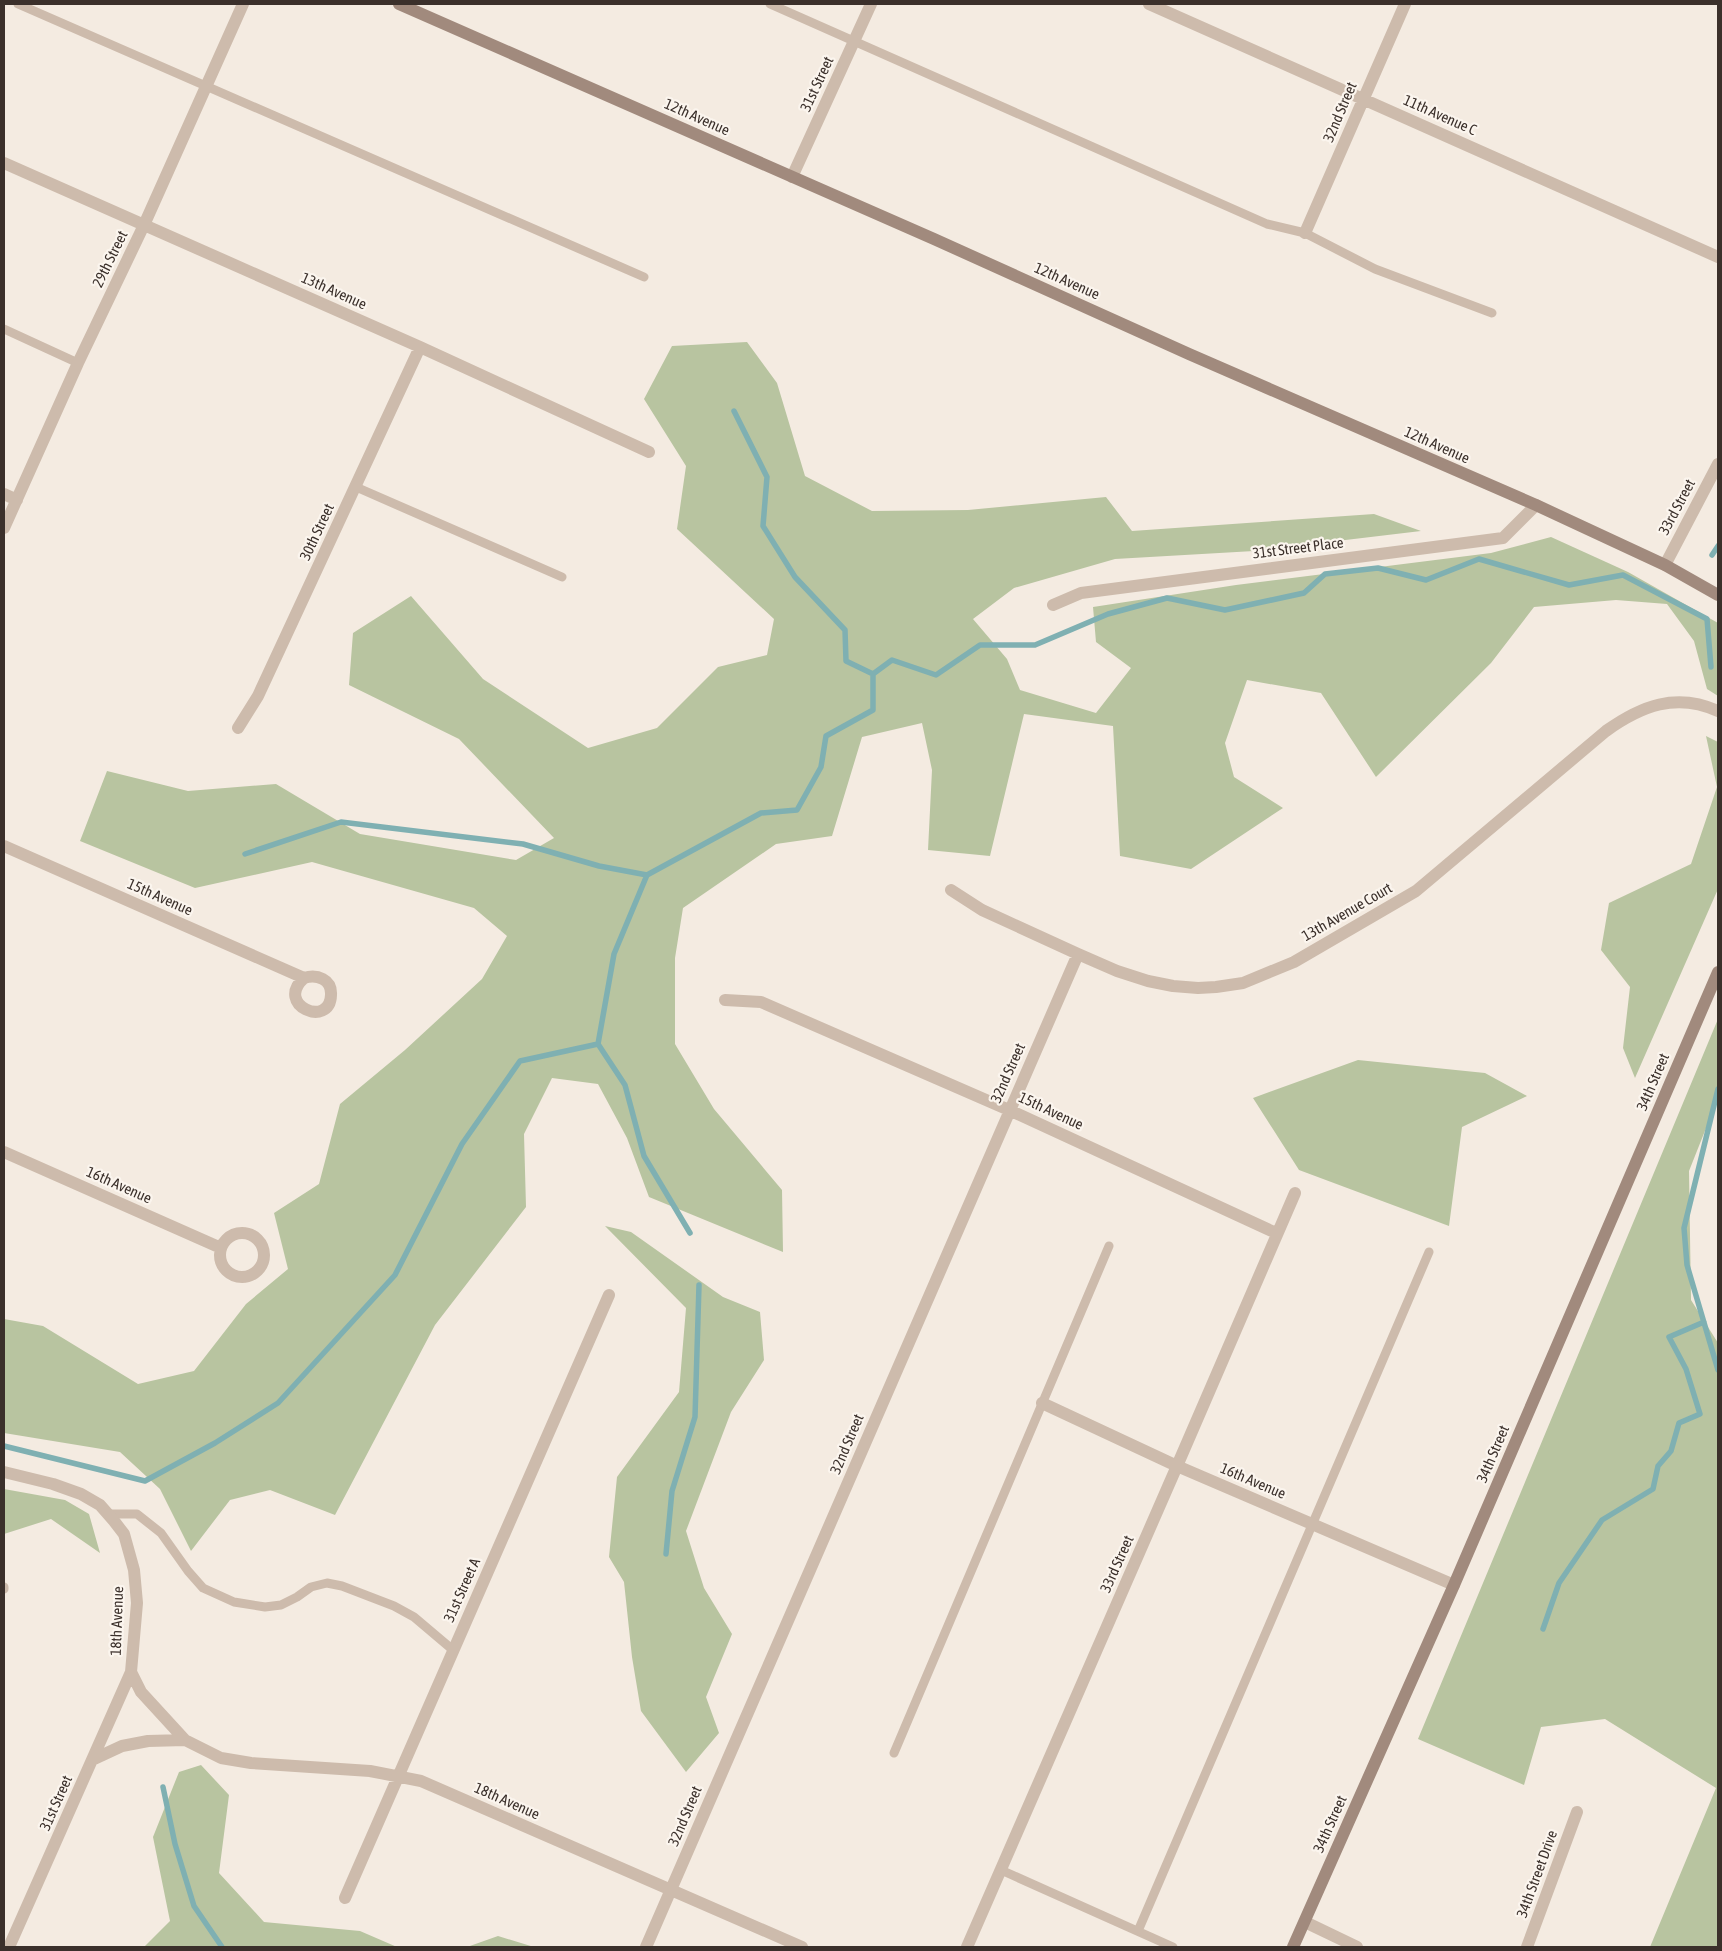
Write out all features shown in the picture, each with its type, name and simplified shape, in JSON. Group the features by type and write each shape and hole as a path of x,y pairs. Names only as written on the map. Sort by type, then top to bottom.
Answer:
{"street":[{"name":"29th Street","path":"4,528 78,363 144,225 243,4"},
{"name":"12th Avenue","path":"399,4 1189,354 1536,505 1665,565 1718,595"},
{"name":"31st Street","path":"792,177 871,4"},
{"name":"11th Avenue C","path":"1148,4 1364,98 1718,257"},
{"name":"32nd Street","path":"1305,233 1404,4"},
{"name":"13th Avenue","path":"4,163 420,347 649,452"},
{"name":"30th Street","path":"238,728 258,696 420,347"},
{"name":"33rd Street","path":"1665,565 1718,464"},
{"path":"4,494 17,500"},
{"name":"31st Street Place","path":"1053,605 1081,593 1503,538 1536,505"},
{"name":"13th Avenue Court","path":"951,890 982,910 1078,954 1148,981 1173,986 1216,987 1243,983 1294,962 1416,890 1606,730 1626,716 1642,708 1678,702 1718,711"},
{"name":"15th Avenue","path":"4,846 304,978"},
{"name":"32nd Street","path":"646,1947 1078,954"},
{"name":"34th Street","path":"1294,1947 1454,1585 1718,972"},
{"name":"15th Avenue","path":"725,1000 761,1002 1010,1110 1276,1233"},
{"name":"16th Avenue","path":"4,1152 221,1248"},
{"name":"33rd Street","path":"967,1947 1178,1466 1276,1233 1295,1193"},
{"name":"31st Street A","path":"345,1898 608,1295"},
{"name":"16th Avenue","path":"1042,1403 1178,1466 1454,1585"},
{"name":"18th Avenue","path":"4,1472 53,1484 81,1494 100,1505 124,1534 134,1570 137,1603 131,1672 140,1692 185,1740 221,1758 251,1763 370,1771 421,1781 802,1947"},
{"name":"31st Street","path":"9,1947 131,1672"},
{"name":"18th Avenue","path":"94,1759 122,1746 148,1741 185,1740"},
{"name":"34th Street Drive","path":"1527,1947 1576,1812"},
{"path":"1305,1922 1357,1947"}],"lane":[{"path":"18,4 644,277"},
{"path":"770,4 1267,224 1305,233 1375,269 1492,313"},
{"path":"4,330 78,363"},
{"path":"356,487 562,577"},
{"path":"894,1753 1109,1246"},
{"path":"1138,1931 1429,1252"},
{"path":"108,1514 137,1514 161,1533 188,1571 204,1588 234,1602 265,1607 281,1605 311,1587 327,1583 342,1586 408,1613 453,1650"},
{"path":"1001,1870 1173,1947"}],"green space":[{"path":"747,342 777,383 805,476 872,511 968,510 1106,497 1132,531 1374,514 1421,531 1254,551 1115,559 1014,588 973,619 1007,659 1020,690 1096,713 1131,668 1096,642 1093,607 1236,585 1491,553 1551,537 1628,572 1718,623 1718,696 1707,689 1694,641 1667,604 1616,600 1534,607 1491,663 1376,777 1321,693 1247,680 1225,743 1234,777 1283,808 1191,869 1120,856 1113,726 1024,714 990,856 928,850 932,770 922,723 862,737 832,836 776,844 683,908 675,958 675,1044 714,1109 782,1190 783,1252 649,1197 627,1138 598,1084 552,1078 524,1134 526,1207 435,1325 335,1515 270,1490 230,1500 191,1551 160,1489 120,1452 4,1433 4,1319 43,1326 138,1384 194,1371 246,1304 288,1269 274,1213 319,1184 340,1104 405,1050 482,979 507,936 474,908 312,862 195,888 80,841 107,771 188,791 276,784 360,834 516,860 554,838 459,739 349,685 353,633 411,596 483,679 588,748 657,728 718,667 767,655 774,619 677,529 686,466 644,399 672,346"},
{"path":"1706,736 1718,742 1718,889 1635,1078 1623,1048 1630,987 1601,950 1609,903 1691,864 1717,787"},
{"path":"1718,1019 1718,1098 1689,1171 1691,1300 1718,1343 1718,1947 1650,1947 1716,1788 1605,1719 1541,1727 1524,1785 1418,1739"},
{"path":"1358,1060 1485,1073 1527,1096 1462,1127 1449,1226 1299,1170 1253,1098"},
{"path":"605,1226 631,1232 723,1297 760,1312 764,1360 731,1412 686,1531 704,1588 732,1634 706,1697 719,1733 686,1772 641,1711 632,1657 624,1582 609,1557 617,1477 679,1392 686,1308"},
{"path":"4,1489 65,1500 89,1514 100,1553 51,1519 4,1534"},
{"path":"201,1765 229,1795 219,1873 264,1922 360,1931 397,1947 144,1947 170,1921 153,1837 179,1772"},
{"path":"498,1936 534,1947 467,1947"}],"waterway":[{"path":"734,411 767,477 763,526 795,577 845,630 846,661 873,674"},
{"path":"1712,555 1718,546"},
{"path":"4,1446 145,1481 215,1443 278,1403 395,1275 462,1144 520,1061 598,1044 614,954 647,875 761,813 797,810 821,767 826,736 873,710 873,674 892,660 936,675 980,645 1035,645 1108,614 1167,598 1225,610 1304,593 1325,574 1378,568 1426,580 1479,559 1569,585 1623,575 1707,619 1711,667"},
{"path":"245,854 341,822 523,844 599,866 647,875"},
{"path":"598,1044 625,1085 644,1156 690,1233"},
{"path":"1718,1089 1684,1228 1687,1265 1718,1370"},
{"path":"666,1554 672,1491 695,1417 699,1285"},
{"path":"1543,1629 1559,1583 1602,1520 1653,1489 1658,1466 1671,1451 1679,1423 1700,1414 1686,1369 1669,1337 1704,1322"},
{"path":"163,1787 175,1844 194,1906 222,1947"}]}
